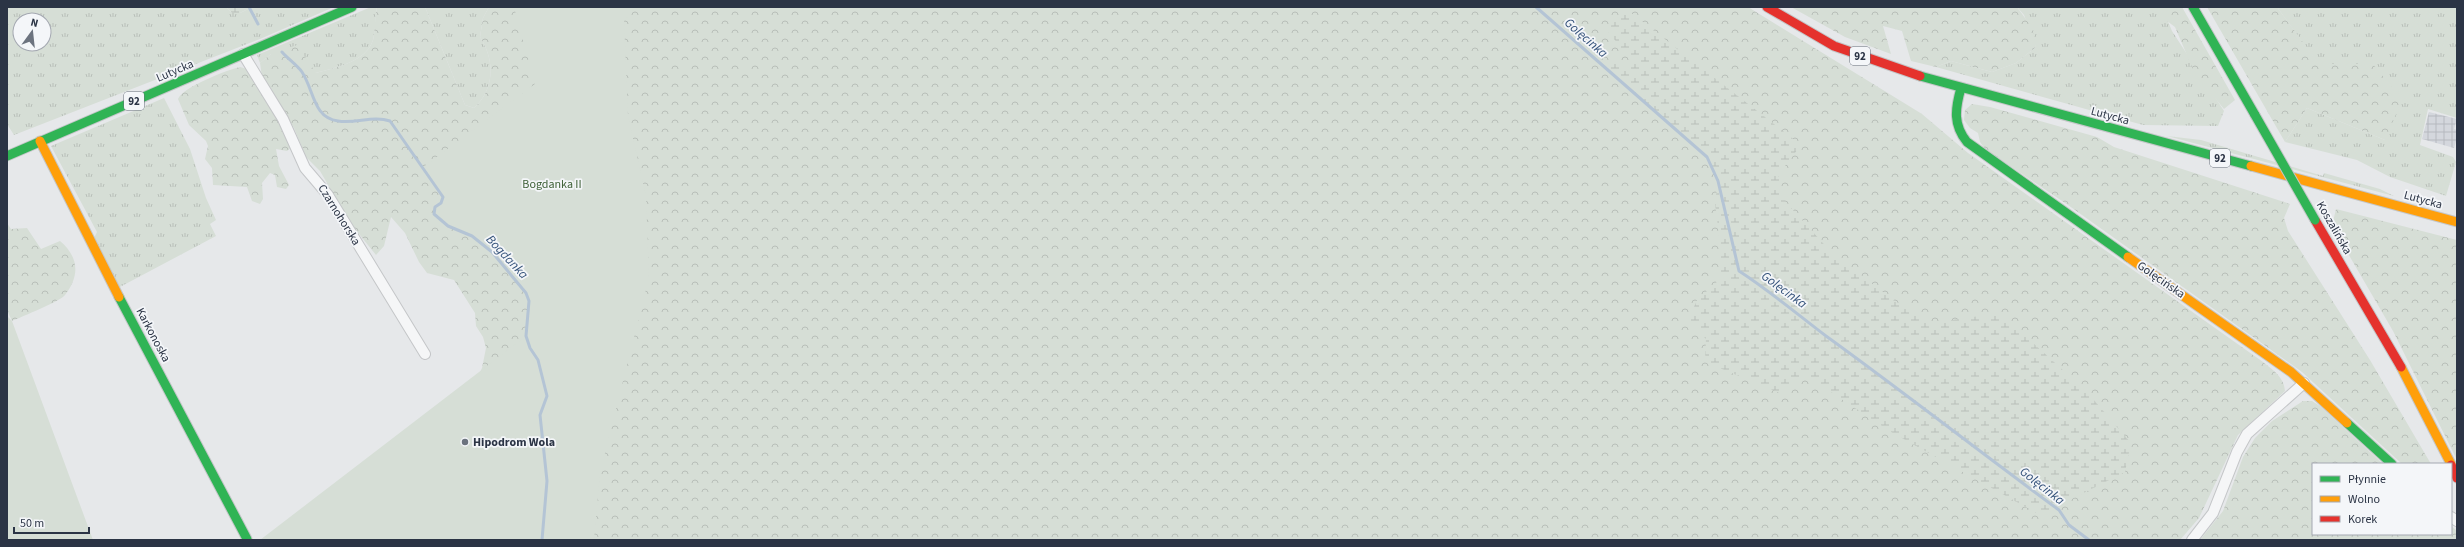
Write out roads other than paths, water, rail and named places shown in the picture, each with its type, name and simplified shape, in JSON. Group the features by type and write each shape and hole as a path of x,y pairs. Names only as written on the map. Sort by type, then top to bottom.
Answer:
{"street":[{"name":"Lutycka","path":"7,156 352,7"},
{"name":"Lutycka","path":"1767,7 1800,28 1850,52 1961,88 2457,222"},
{"name":"Koszalińska","path":"2193,7 2399,364 2450,463"},
{"name":"Czarnohorska","path":"242,54 282,119 305,168 328,195 425,354"},
{"name":"Golęcińska","path":"1961,88 1956,112 1956,125 1962,138 1974,149 2304,383 2391,463"},
{"name":"Karkonoska","path":"40,141 112,284 247,539"},
{"path":"2192,540 2213,513 2237,452 2247,434 2304,383"},
{"name":"Koszalińska","path":"2452,466 2457,478"}],"waterway":[{"name":"Bogdanka","path":"249,7 258,24"},
{"name":"Golęcinka","path":"1536,7 1707,157 1718,181 1739,271 2059,510 2069,525 2089,540"},
{"name":"Bogdanka","path":"282,52 302,72 319,109 330,119 345,122 371,119 384,119 390,121 443,197 441,203 435,207 434,214 448,226 472,236 492,252 526,293 529,301 526,336 530,348 538,360 547,396 540,415 547,481 542,540"}],"place":[{"name":"Hipodrom Wola","path":"465,442"}],"park label":[{"name":"Bogdanka II","path":"552,184"}]}
